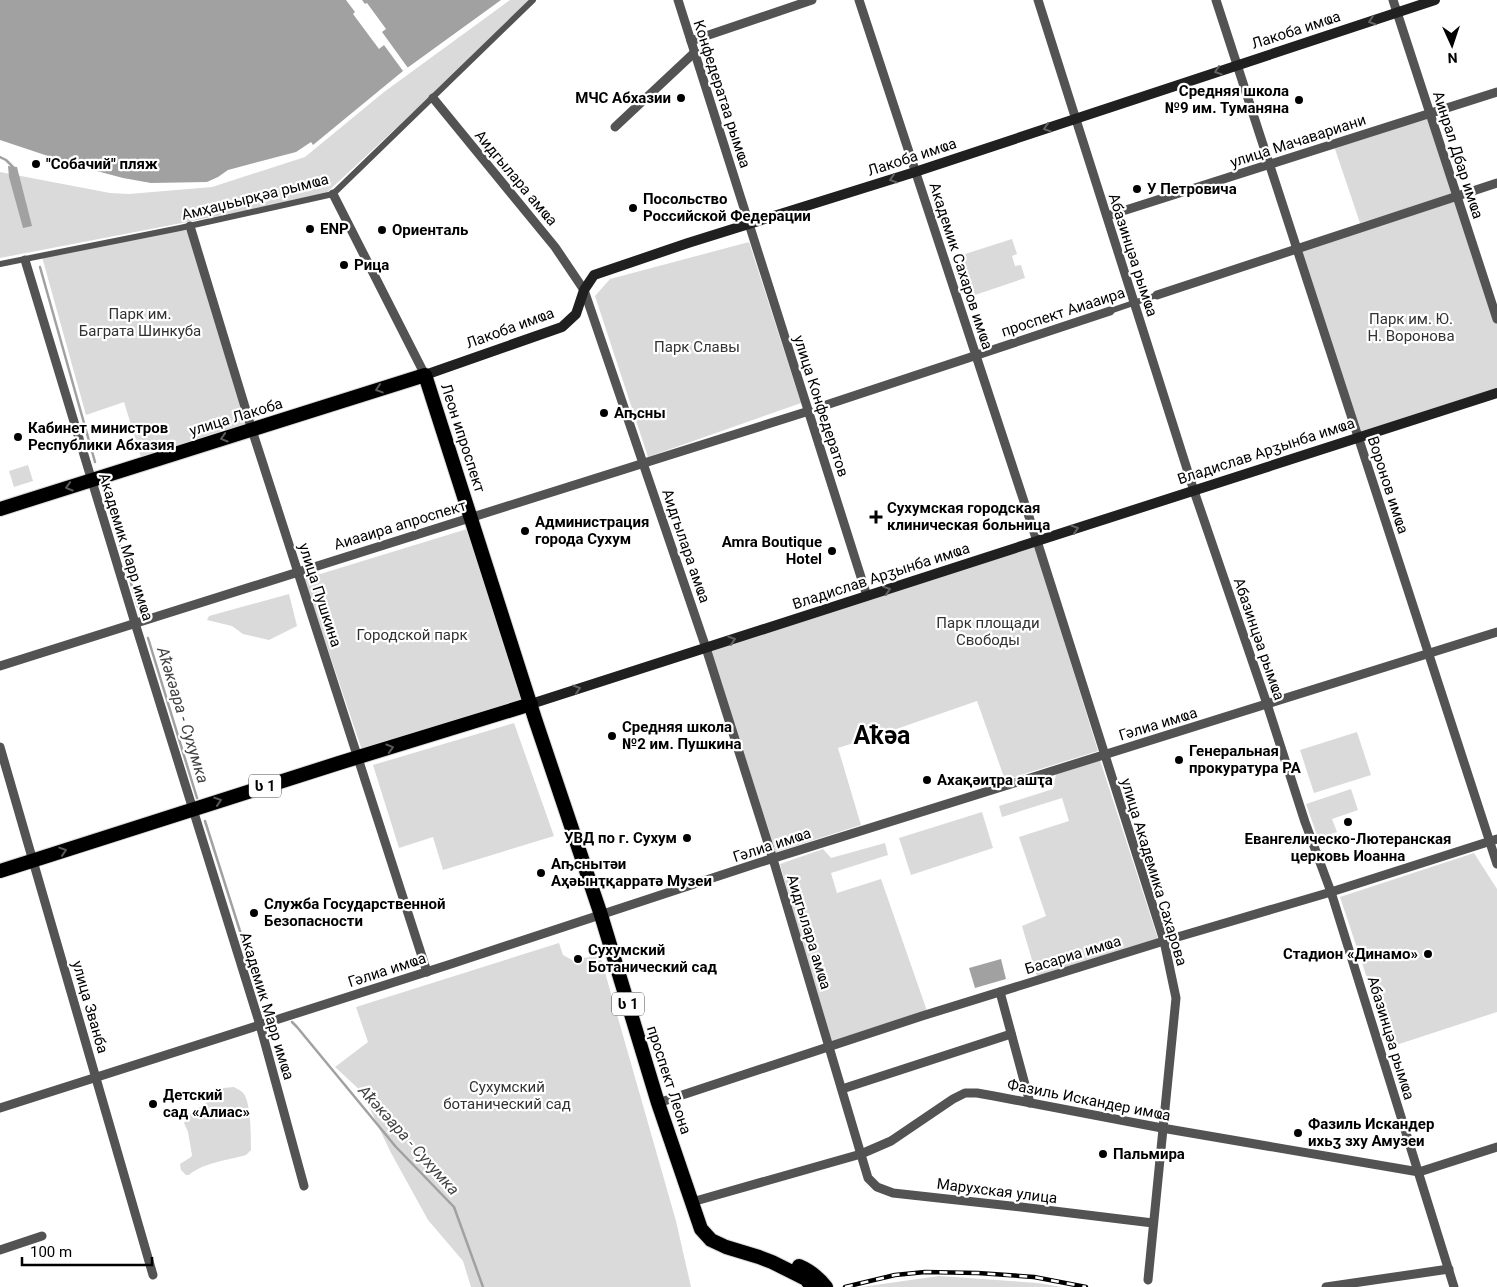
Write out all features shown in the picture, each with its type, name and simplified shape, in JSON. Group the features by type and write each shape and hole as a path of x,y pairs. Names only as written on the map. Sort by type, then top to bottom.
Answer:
{"highway":[{"name":"улица Лакоба","path":"0,509 425,375"},
{"name":"Леон ипроспект","path":"425,375 531,704"},
{"name":"ს 1","path":"0,871 531,704"},
{"name":"проспект Леона","path":"531,704 602,915 658,1103 701,1229 711,1240 772,1262 806,1279 812,1287"},
{"name":"ს 1","path":"772,1262 796,1265 808,1270 819,1278 826,1287"}],"main road":[{"name":"Лакоба имҩа","path":"425,375 562,327 576,314 584,290 594,275 688,243 915,172 1435,0"},
{"name":"Владислав Арӡынба имҩа","path":"531,704 1497,393"}],"street":[{"name":"Амҳаџьырқәа рымҩа","path":"0,264 190,226 333,194 533,0"},
{"name":"Конфедератаа рымҩа","path":"678,0 749,225"},
{"path":"691,41 812,0"},
{"name":"Академик Сахаров имҩа","path":"859,0 1037,541"},
{"name":"Абазинцәа рымҩа","path":"1038,0 1194,491 1305,822 1331,892 1454,1287"},
{"name":"Воронов имҩа","path":"1216,0 1428,653 1493,840 1497,864"},
{"name":"Аинрал Дбар имҩа","path":"1393,0 1497,319"},
{"path":"615,127 695,52"},
{"name":"улица Мачавариани","path":"1107,216 1497,92"},
{"name":"Аидгылара амҩа","path":"433,98 544,233 584,290 706,648 773,858 842,1089"},
{"name":"проспект Аиааира","path":"809,411 1497,183"},
{"name":"Леон ипроспект","path":"333,194 425,375"},
{"name":"улица Конфедератов","path":"749,225 867,596"},
{"name":"улица Пушкина","path":"190,226 252,430 427,972"},
{"name":"Академик Марр имҩа","path":"25,260 192,810 260,1024 304,1186"},
{"name":"Аиааира апроспект","path":"0,666 809,411"},
{"name":"улица Академика Сахарова","path":"1037,541 1164,941 1176,998 1148,1280"},
{"name":"Гәлиа имҩа","path":"0,1108 427,972 773,858 1497,632"},
{"name":"улица Званба","path":"0,747 153,1275"},
{"name":"Басариа имҩа","path":"658,1103 1000,992 1331,892 1493,840"},
{"path":"1000,992 1030,1103"},
{"path":"842,1089 1011,1034"},
{"name":"Марухская улица","path":"842,1089 868,1178 877,1187 893,1193 1153,1223"},
{"name":"Фазиль Искандер имҩа","path":"692,1202 861,1154 891,1141 964,1093 977,1093 1162,1128 1419,1172 1497,1147"},
{"path":"0,1250 42,1236"},
{"path":"1326,1287 1448,1269"}],"green space":[{"path":"510,0 534,0 323,196 0,258 0,172 110,193 129,194 212,187 305,157 384,92"},
{"path":"1427,117 1452,194 1360,223 1334,146"},
{"name":"Парк им. Ю. Н. Воронова","path":"1457,196 1497,319 1497,393 1359,437 1297,249"},
{"name":"Парк им. Баграта Шинкуба","path":"190,226 252,430 143,464 124,402 86,415 42,257"},
{"path":"1012,239 1017,254 1012,256 1015,266 1021,265 1025,278 975,295 962,255"},
{"name":"Парк Славы","path":"749,242 801,403 648,457 595,296 610,279"},
{"path":"28,465 33,481 14,487 9,471"},
{"name":"Городской парк","path":"467,529 522,699 362,750 304,579"},
{"name":"Парк площади Свободы","path":"1034,544 1098,751 1005,780 977,701 838,748 861,825 776,852 710,650"},
{"path":"289,594 297,626 269,640 243,634 232,626 207,620 209,616"},
{"path":"514,723 554,836 443,870 433,837 399,848 373,765"},
{"path":"1357,732 1371,775 1314,793 1300,750"},
{"path":"1100,760 1158,939 1037,977 1022,926 1046,916 1019,837 1069,821 1062,798 1002,817 999,806 1053,789 1056,774"},
{"path":"1351,789 1358,810 1332,819 1337,832 1318,838 1306,804"},
{"path":"982,812 993,848 911,875 899,838"},
{"path":"885,843 888,855 831,873 837,893 881,879 927,1011 830,1044 780,864 823,849 831,858"},
{"name":"Cтадион «Динамо»","path":"1474,853 1497,889 1497,1012 1390,1047 1340,897"},
{"name":"Сухумский ботанический сад","path":"559,943 563,955 572,960 600,955 676,1221 691,1287 471,1287 463,1261 428,1220 390,1151 362,1092 335,1067 368,1042 356,1007"},
{"path":"234,1087 244,1094 248,1105 251,1150 246,1155 208,1165 186,1175 181,1170 180,1164 192,1155 188,1132 184,1123 189,1114 214,1098 217,1091 223,1088"},
{"path":"939,1276 1038,1283 1062,1287 861,1287"}],"shaded area":[{"path":"0,0 501,0 403,71 313,145 311,142 296,152 228,170 207,182 151,183 78,166 0,140"},
{"path":"8,166 17,167 32,226 23,228 9,177"},
{"path":"1001,959 1006,979 975,988 969,968"}],"pier":[{"path":"346,0 362,0 365,4 367,3 386,29 382,32 408,68 403,71 384,45 379,49 353,14 355,12"}],"waterway":[{"name":"Аҟәкәара - Сухумка","path":"0,157 13,167"},
{"name":"Аҟәкәара - Сухумка","path":"40,267 95,462"},
{"name":"Аҟәкәара - Сухумка","path":"104,491 138,607"},
{"name":"Аҟәкәара - Сухумка","path":"148,638 197,798"},
{"name":"Аҟәкәара - Сухумка","path":"205,821 260,994"},
{"name":"Аҟәкәара - Сухумка","path":"292,1022 396,1147 454,1207 483,1287"}],"railway":[{"path":"845,1287 895,1275 925,1272 1034,1277 1086,1287"}],"place":[{"name":"МЧС Абхазии","path":"681,98"},
{"name":"Средняя школа №9 им. Туманяна","path":"1299,100"},
{"name":"\"Собачий\" пляж","path":"36,164"},
{"name":"У Петровича","path":"1137,189"},
{"name":"Посольство Российской Федерации","path":"633,208"},
{"name":"ENP","path":"310,229"},
{"name":"Ориенталь","path":"382,230"},
{"name":"Рица","path":"344,265"},
{"name":"Аҧсны","path":"604,413"},
{"name":"Кабинет министров Республики Абхазия","path":"18,437"},
{"name":"Сухумская городская клиническая больница","path":"876,517"},
{"name":"Администрация города Сухум","path":"525,531"},
{"name":"Amra Boutique Hotel","path":"832,551"},
{"name":"Средняя школа №2 им. Пушкина","path":"612,736"},
{"name":"Генеральная прокуратура РА","path":"1179,760"},
{"name":"Ахақәиҭра ашҭа","path":"927,780"},
{"name":"Евангелическо-Лютеранская церковь Иоанна","path":"1348,822"},
{"name":"УВД по г. Сухум","path":"687,838"},
{"name":"Аҧснытәи Аҳәынҭқарратә Музеи","path":"541,873"},
{"name":"Служба Государственной Безопасности","path":"254,913"},
{"name":"Cтадион «Динамо»","path":"1428,954"},
{"name":"Сухумский Ботанический сад","path":"578,959"},
{"name":"Детский сад «Алиас»","path":"153,1104"},
{"name":"Фазиль Искандер ихьӡ зху Амузеи","path":"1298,1133"},
{"name":"Пальмира","path":"1103,1154"}],"district":[{"name":"Аҟəа","path":"882,735"}]}
